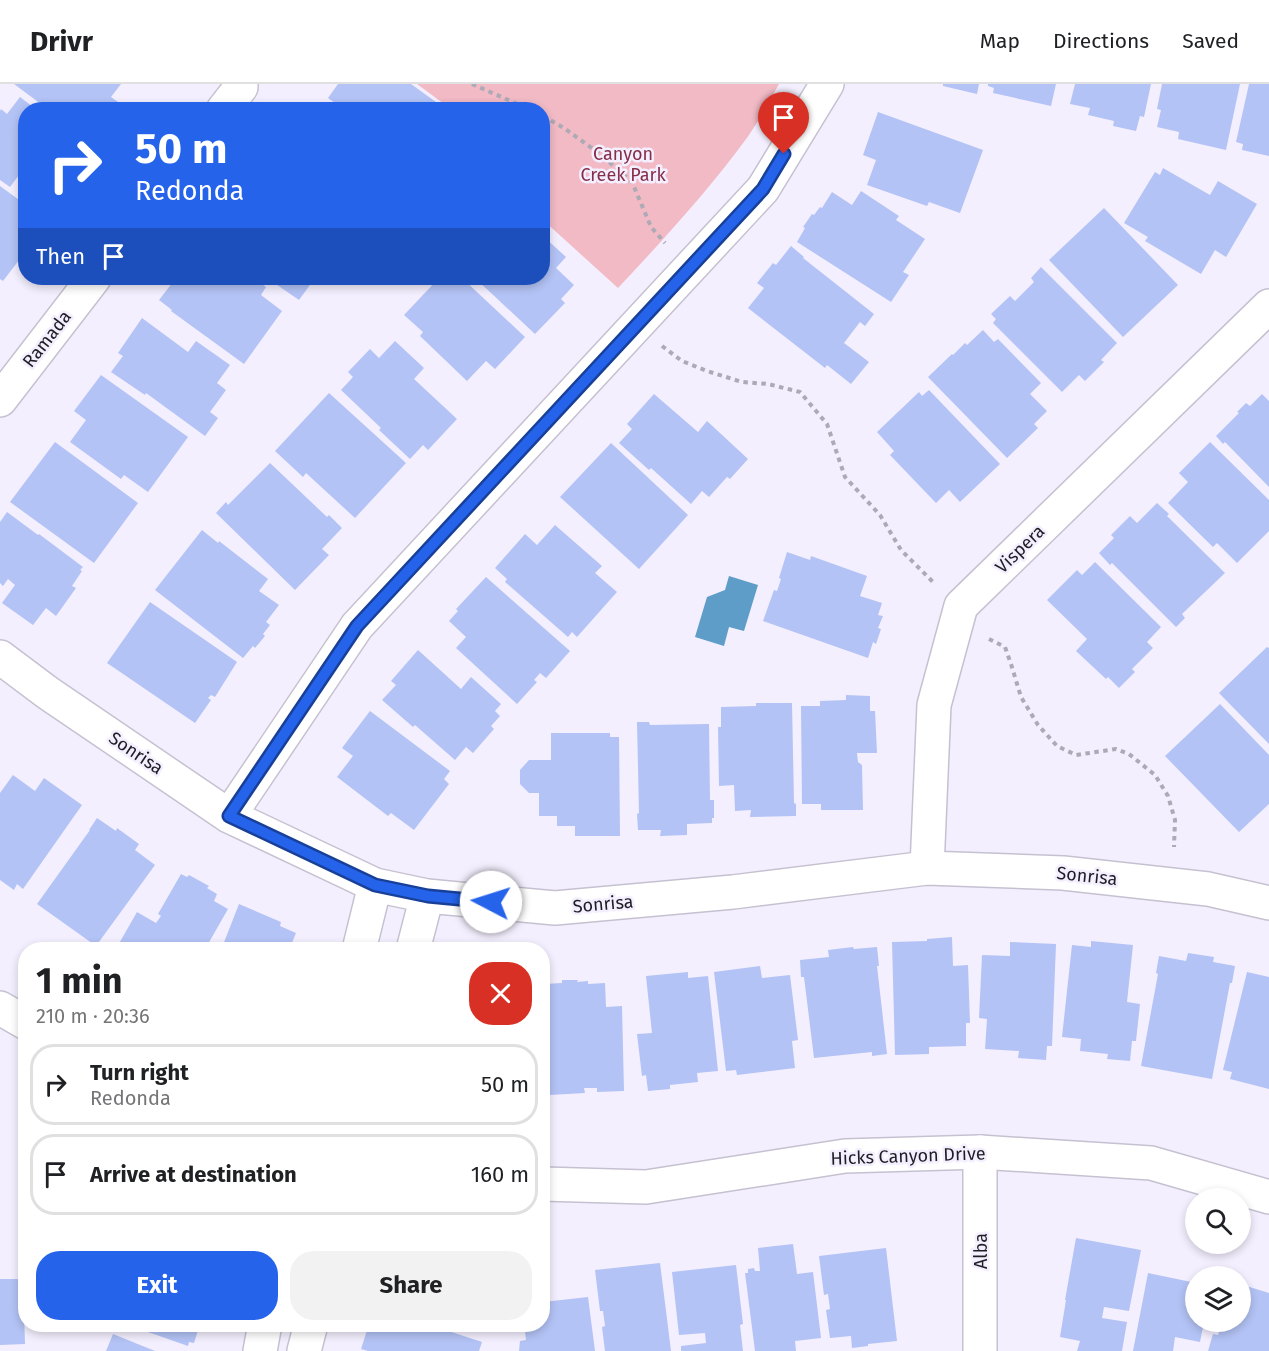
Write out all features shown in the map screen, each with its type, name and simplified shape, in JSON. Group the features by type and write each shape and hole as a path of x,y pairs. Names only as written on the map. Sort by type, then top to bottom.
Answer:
{"street":[{"path":"229,816 357,626 763,189 827,84"},
{"name":"Ramada","path":"0,400 89,285"},
{"name":"Vispera","path":"927,868 934,705 961,606 1269,306"},
{"name":"Sonrisa","path":"0,657 57,699 229,816 375,885 428,896 555,908 733,892 927,868 1063,873 1208,890 1269,903"},
{"path":"361,942 375,885"},
{"path":"415,942 428,896"},
{"path":"0,1008 18,1018"},
{"name":"Hicks Canyon Drive","path":"550,1184 646,1187 845,1156 981,1152 1151,1163 1269,1197"},
{"name":"Alba","path":"980,1351 981,1152"},
{"path":"260,1351 264,1332"},
{"path":"304,1351 309,1332"}],"path":[{"path":"472,84 513,102"},
{"path":"550,120 600,154 632,183 651,227 665,243"},
{"path":"659,302 656,342 682,361 742,382 768,384 800,392 827,424 845,477 880,515 901,550 933,582"},
{"path":"980,635 1005,647 1021,697 1038,725 1057,746 1076,755 1116,749 1129,754 1155,775 1168,796 1175,820 1174,847"}],"green space":[{"name":"Canyon Creek Park","path":"417,84 779,84 749,135 718,175 618,288 550,226 550,102 441,102"}],"water":[{"path":"729,576 758,585 744,631 729,627 724,646 695,637 707,597 725,590"}],"building":[{"path":"14,84 121,84 111,97 118,102 38,102"},
{"path":"338,84 411,84 436,102 334,102 328,98"},
{"path":"943,84 979,84 977,94 943,86"},
{"path":"988,84 1056,84 1051,106 993,93 994,88"},
{"path":"1075,84 1151,84 1144,117 1140,116 1136,131 1113,126 1114,121 1088,115 1090,108 1070,104"},
{"path":"1162,84 1240,84 1226,150 1178,139 1179,132 1157,127 1161,110 1157,109"},
{"path":"1249,84 1269,84 1269,156 1242,150 1243,144 1236,142"},
{"path":"20,97 27,102 18,102 18,176 10,187 0,180 1,109 7,114"},
{"path":"878,112 983,150 960,213 929,202 927,206 867,185 876,160 863,155"},
{"path":"1163,168 1210,195 1218,181 1257,204 1226,257 1215,250 1201,274 1145,241 1148,237 1124,223 1155,172 1160,175"},
{"path":"0,186 18,199 18,261 3,281 0,279"},
{"path":"861,191 899,216 896,220 925,239 903,272 909,275 891,302 797,242 812,214 814,215 820,207 822,208 832,192 852,205"},
{"path":"1104,208 1178,285 1123,337 1049,260"},
{"path":"550,242 566,257 556,268 574,285 561,299 565,303 535,334 482,285 550,285"},
{"path":"791,246 874,314 865,326 860,322 844,343 869,362 851,384 827,365 825,368 748,308 764,288 757,283 773,263 776,265"},
{"path":"1041,267 1117,343 1101,360 1104,362 1085,381 1079,375 1062,392 993,323 996,319 991,314 1010,296 1015,301 1034,282 1031,278"},
{"path":"171,285 263,285 266,287 261,295 282,311 244,364 159,300"},
{"path":"277,285 310,285 299,300"},
{"path":"432,285 469,285 525,337 495,369 486,361 467,381 420,336 423,332 404,315"},
{"path":"142,318 188,352 196,341 230,365 217,383 226,390 210,412 218,418 205,436 146,393 145,395 111,372 123,356 118,353"},
{"path":"983,330 994,342 998,339 1041,383 1030,394 1047,411 1034,424 1038,428 1007,458 928,377 952,354 965,343 967,345"},
{"path":"395,341 424,368 414,379 457,419 428,450 423,445 410,459 341,390 353,377 348,372 370,349 379,358"},
{"path":"101,375 188,437 148,492 124,475 121,479 70,442 86,420 74,411"},
{"path":"929,390 1000,464 960,502 949,490 936,503 890,455 894,451 877,432 919,392 922,396"},
{"path":"329,393 406,463 355,518 306,473 303,477 275,451"},
{"path":"654,394 698,432 707,421 748,459 709,497 702,491 691,504 619,443 632,429 627,424"},
{"path":"1262,394 1269,401 1269,487 1225,442 1223,444 1216,436 1246,403 1250,406"},
{"path":"55,442 138,503 94,563 10,502"},
{"path":"1210,442 1269,500 1269,531 1237,563 1217,543 1213,547 1168,503 1188,482 1179,473"},
{"path":"611,443 688,515 639,569 560,497"},
{"path":"270,463 327,517 329,515 342,528 322,549 329,555 295,590 216,513 226,502 228,505"},
{"path":"1157,503 1169,514 1167,516 1225,573 1182,614 1185,618 1176,627 1099,553 1114,538 1111,535 1130,516 1137,523"},
{"path":"7,512 83,567 72,586 76,588 56,616 46,608 33,625 2,603 15,585 8,579 3,586 0,583 0,522"},
{"path":"555,525 602,566 595,573 617,592 577,637 572,632 568,637 505,582 507,579 495,568 525,534 537,545"},
{"path":"202,530 268,579 259,591 279,605 266,622 270,625 263,634 265,636 243,658 155,590"},
{"path":"787,552 810,560 811,556 867,576 860,596 882,603 878,615 883,616 878,628 881,629 876,644 873,642 868,658 763,621 774,590 777,591"},
{"path":"1095,562 1161,627 1147,642 1153,648 1132,669 1135,672 1119,688 1076,651 1087,639 1047,600 1077,570 1082,575"},
{"path":"486,577 570,651 546,678 540,673 534,680 537,682 517,704 456,648 466,637 449,621 458,611 456,609"},
{"path":"150,602 237,662 215,697 211,695 208,698 211,700 195,723 107,663"},
{"path":"1267,647 1269,648 1269,744 1219,693"},
{"path":"418,650 461,689 471,677 501,704 495,711 500,716 491,726 494,729 473,753 466,747 455,760 382,700 396,685 391,681"},
{"path":"846,695 870,696 870,711 875,711 877,753 857,753 858,762 862,765 863,810 821,810 821,804 802,804 801,706 820,706 820,701 846,700"},
{"path":"756,703 792,703 796,816 750,817 751,810 735,811 734,785 719,786 718,727 721,727 721,707 756,706"},
{"path":"1220,704 1269,755 1269,804 1239,832 1165,756"},
{"path":"370,711 450,771 444,779 449,784 414,830 391,813 388,816 337,777 353,756 342,748"},
{"path":"637,722 649,722 650,725 709,724 710,800 714,800 712,823 687,824 687,835 660,836 661,830 638,830"},
{"path":"551,733 610,733 610,737 619,737 620,836 575,836 575,826 557,826 557,816 539,816 539,793 529,793 520,784 520,770 529,760 551,760"},
{"path":"13,775 35,791 44,778 82,805 23,889 17,884 14,890 0,880 0,793"},
{"path":"97,818 116,831 117,828 139,844 135,850 155,865 99,942 90,942 37,904"},
{"path":"181,874 187,877 189,875 209,886 207,888 217,894 214,901 228,909 209,942 120,942 137,912 156,923 161,916 158,914"},
{"path":"239,904 281,922 280,926 296,933 292,942 224,942"},
{"path":"952,937 953,966 968,965 970,1023 966,1023 966,1046 929,1047 929,1054 895,1055 892,942 927,941 927,939"},
{"path":"1091,941 1133,945 1127,1002 1140,1004 1136,1041 1132,1041 1130,1061 1107,1059 1108,1054 1080,1051 1081,1039 1062,1037 1072,945 1091,947"},
{"path":"1010,942 1056,944 1052,1046 1047,1046 1046,1060 1018,1058 1019,1051 985,1049 987,1019 979,1018 982,955 1010,956"},
{"path":"853,947 854,949 877,947 887,1054 872,1056 872,1052 814,1058 800,960 829,957 828,950"},
{"path":"1188,953 1214,957 1213,962 1235,966 1212,1079 1141,1066 1158,974 1156,973 1159,956 1186,961"},
{"path":"760,966 762,978 790,975 798,1040 792,1041 795,1068 737,1075 736,1070 726,1071 714,972"},
{"path":"688,972 688,978 708,976 718,1071 697,1073 698,1082 670,1085 670,1089 648,1091 646,1075 642,1076 637,1034 652,1033 646,976"},
{"path":"1247,972 1269,977 1269,1089 1230,1079 1232,1072 1223,1070"},
{"path":"562,980 578,980 577,982 588,981 588,984 605,983 606,1007 622,1006 624,1091 597,1092 597,1088 584,1088 585,1093 550,1095 550,984 562,983"},
{"path":"1076,1238 1141,1250 1129,1311 1104,1307 1102,1318 1127,1322 1122,1351 1077,1351 1080,1341 1060,1337"},
{"path":"793,1244 797,1274 813,1272 821,1338 795,1341 796,1351 755,1351 745,1273 748,1273 748,1269 754,1268 755,1271 760,1271 758,1248"},
{"path":"886,1248 897,1341 852,1348 851,1336 830,1338 826,1310 830,1309 828,1294 824,1295 819,1256"},
{"path":"660,1263 671,1351 605,1351 602,1327 605,1326 603,1311 600,1311 595,1270"},
{"path":"736,1265 743,1324 740,1325 743,1351 681,1351 681,1346 706,1343 705,1333 679,1335 672,1272"},
{"path":"1148,1273 1185,1281 1185,1332 1202,1332 1200,1342 1175,1337 1173,1351 1133,1351"},
{"path":"0,1279 18,1279 18,1332 25,1332 25,1344 0,1345"},
{"path":"1251,1287 1269,1293 1269,1351 1208,1351 1213,1334 1218,1335 1219,1332 1251,1332"},
{"path":"588,1297 595,1351 519,1351 520,1341 526,1340 525,1332 550,1332 550,1301"},
{"path":"148,1332 197,1332 194,1343 189,1342 188,1346"},
{"path":"366,1332 451,1332 482,1342 479,1351 368,1351 361,1349"},
{"path":"113,1334 155,1351 106,1351"}],"route":[{"path":"491,902 428,896 375,885 229,816 357,626 763,189 784,154"}]}
